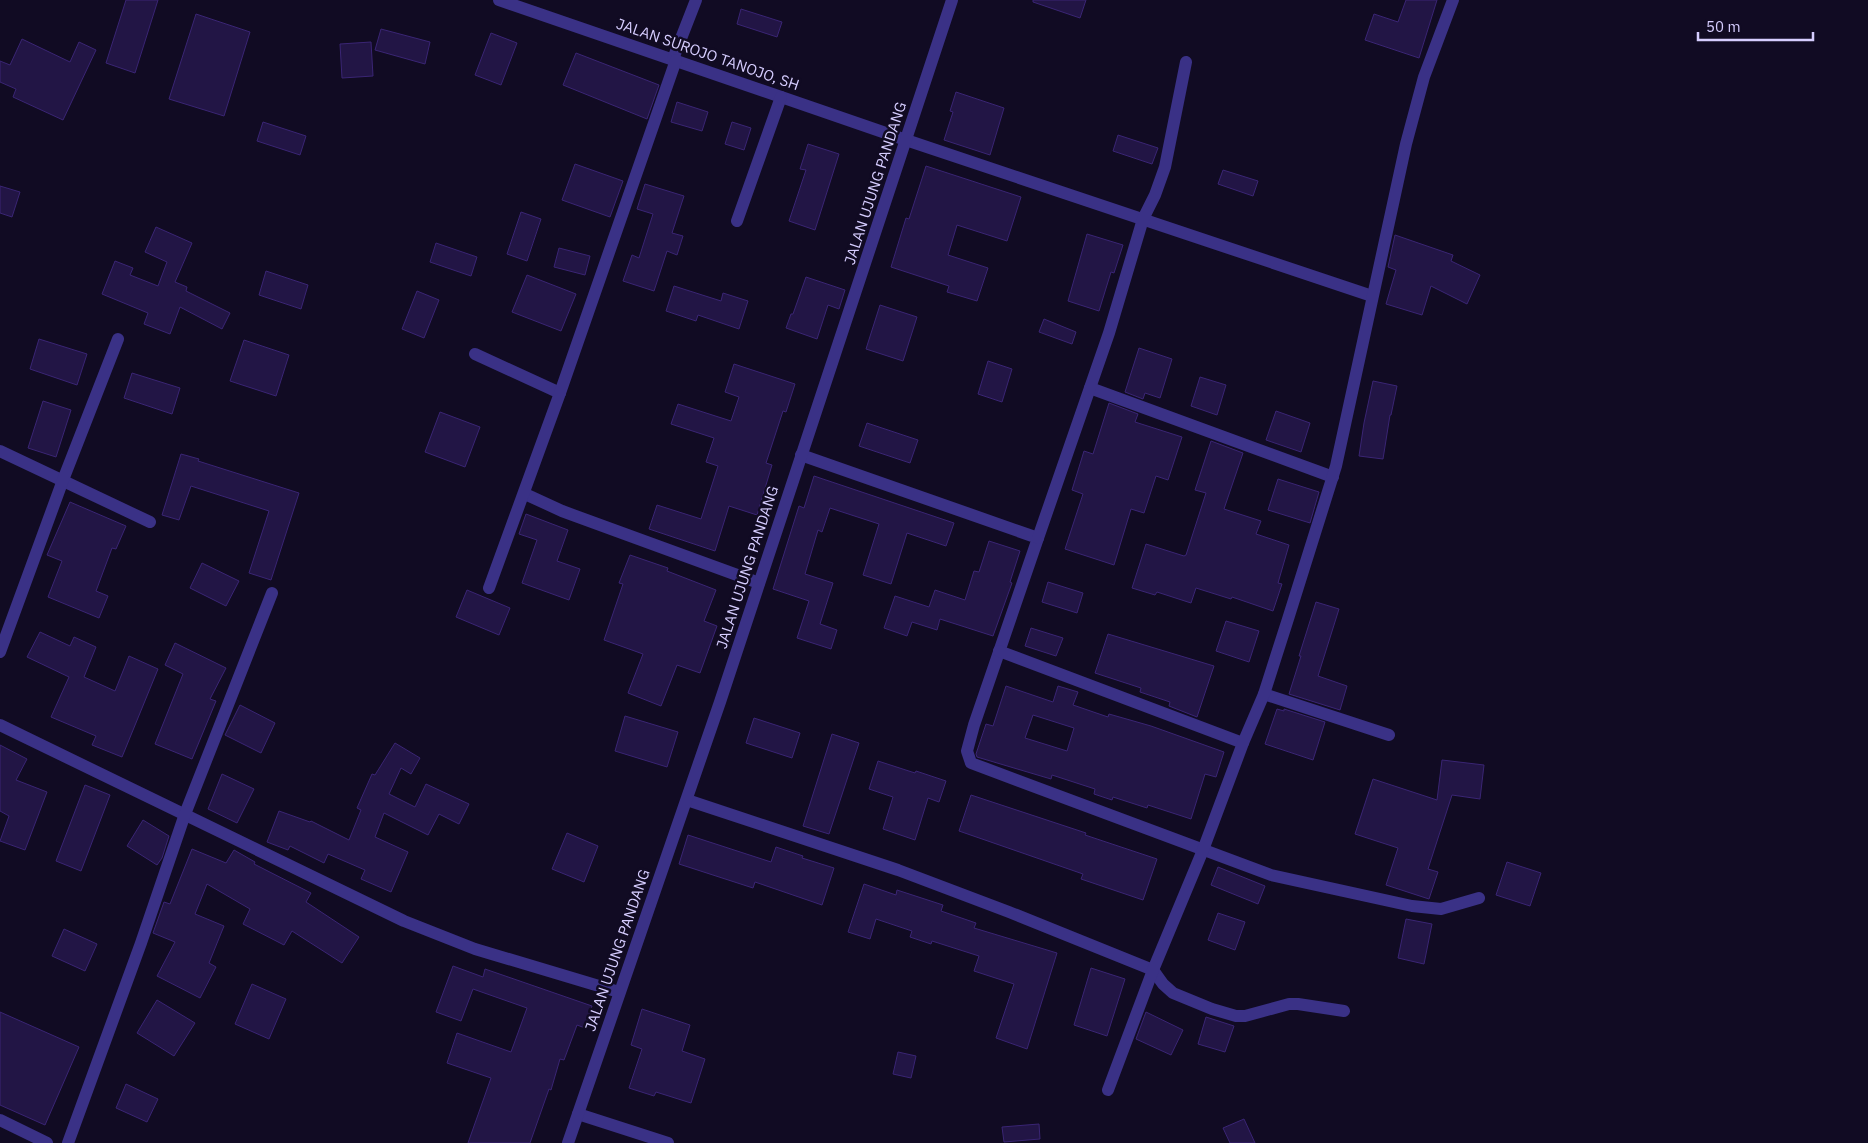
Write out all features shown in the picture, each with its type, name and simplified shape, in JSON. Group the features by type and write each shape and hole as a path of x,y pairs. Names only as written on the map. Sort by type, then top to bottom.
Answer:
{"street":[{"name":"JALAN SUROJO TANOJO, SH","path":"499,0 906,140 1372,296"},
{"path":"489,588 525,494 696,0"},
{"name":"JALAN UJUNG PANDANG","path":"568,1143 687,800 952,0"},
{"path":"1108,1090 1152,970 1203,850 1243,743 1264,694 1333,477 1406,144 1424,76 1453,0"},
{"path":"1186,62 1165,167 1144,219 1109,333 999,650 967,751 971,763 1279,877 1412,906 1441,909 1479,898"},
{"path":"737,220 781,97"},
{"path":"0,652 63,480 118,340"},
{"path":"476,354 560,394"},
{"path":"1090,388 1333,477"},
{"path":"0,451 150,522"},
{"path":"801,455 1038,538"},
{"path":"525,494 562,512 759,583"},
{"path":"68,1143 141,943 185,814 272,593"},
{"path":"999,650 1243,743"},
{"path":"1264,694 1389,735"},
{"path":"0,725 422,929 476,949 619,992"},
{"path":"687,800 898,870 1009,912 1152,970 1173,993 1212,1009 1236,1016 1246,1016 1290,1004 1344,1011"},
{"path":"578,1114 668,1143"},
{"path":"0,1120 47,1143"}],"building":[{"path":"126,0 158,0 135,73 106,63"},
{"path":"1033,0 1086,0 1080,18 1033,2"},
{"path":"1406,0 1437,0 1419,58 1365,40 1374,14 1398,22"},
{"path":"741,9 782,22 777,37 737,24"},
{"path":"196,14 250,32 224,116 169,99"},
{"path":"381,29 430,42 425,64 375,50"},
{"path":"491,33 517,43 501,85 475,75"},
{"path":"22,39 70,62 79,42 96,50 63,120 13,97 16,89 0,82 0,61 10,65"},
{"path":"371,42 373,76 342,78 340,44"},
{"path":"576,53 659,85 647,119 563,85"},
{"path":"956,92 1004,108 990,155 944,140 953,112 950,111"},
{"path":"677,102 708,112 702,131 671,122"},
{"path":"263,122 306,136 300,155 257,141"},
{"path":"732,122 751,128 744,150 725,144"},
{"path":"1118,135 1158,148 1152,164 1113,151"},
{"path":"808,144 839,154 815,230 789,221 806,170 800,169"},
{"path":"575,164 623,181 610,217 562,200"},
{"path":"926,166 1021,197 1007,241 957,225 948,255 988,268 977,301 947,292 949,286 891,267 906,218 909,219"},
{"path":"1223,170 1258,181 1253,196 1218,184"},
{"path":"645,184 684,196 672,233 683,236 677,255 667,251 654,291 623,281 632,255 639,258 653,214 637,209"},
{"path":"0,186 20,192 12,217 0,213"},
{"path":"521,212 541,219 527,261 507,254"},
{"path":"156,227 192,243 175,282 187,287 186,291 230,313 222,329 180,307 170,334 144,324 148,313 102,294 115,261 133,268 130,275 158,286 167,262 145,252"},
{"path":"1087,234 1123,245 1114,273 1111,272 1099,311 1068,301"},
{"path":"1395,235 1453,255 1451,261 1480,275 1467,304 1431,286 1422,315 1386,304 1396,270 1388,267"},
{"path":"436,243 477,257 471,276 430,262"},
{"path":"559,248 590,256 585,275 554,267"},
{"path":"266,271 308,285 301,309 259,295"},
{"path":"527,275 576,294 561,331 512,312"},
{"path":"806,277 845,290 839,309 828,305 817,339 786,328"},
{"path":"674,286 721,301 723,293 748,301 739,329 698,315 696,321 666,311"},
{"path":"417,291 439,300 424,338 402,329"},
{"path":"880,305 917,317 903,361 866,349"},
{"path":"1044,319 1076,332 1072,344 1039,332"},
{"path":"39,339 87,354 77,385 30,369"},
{"path":"244,340 289,355 276,396 230,381"},
{"path":"1139,348 1172,359 1160,398 1145,393 1143,399 1125,392"},
{"path":"988,361 1012,369 1002,402 978,394"},
{"path":"734,364 795,384 786,412 783,411 766,463 772,465 757,515 729,506 715,551 649,529 657,505 701,519 718,466 706,462 714,438 671,424 678,404 731,421 739,397 725,392"},
{"path":"132,373 180,388 172,414 124,398"},
{"path":"1200,377 1226,385 1217,415 1191,406"},
{"path":"1373,381 1397,386 1383,459 1359,456"},
{"path":"43,401 71,410 56,457 28,448"},
{"path":"1109,403 1138,414 1135,422 1182,437 1168,480 1156,476 1144,513 1131,509 1114,565 1065,549 1083,494 1072,490 1084,451 1093,454"},
{"path":"1276,411 1310,423 1301,452 1266,440"},
{"path":"440,412 480,427 465,467 425,452"},
{"path":"867,423 918,440 910,463 859,446"},
{"path":"1211,441 1243,453 1224,509 1261,521 1256,534 1289,545 1278,583 1282,584 1273,611 1232,597 1231,599 1196,588 1191,603 1157,592 1155,595 1132,588 1146,544 1186,555 1206,493 1195,490"},
{"path":"181,454 299,493 271,580 249,573 269,511 191,486 179,520 162,515"},
{"path":"814,476 954,523 946,546 907,533 891,584 863,575 879,524 830,508 822,532 818,530 805,574 833,583 820,624 837,630 831,649 797,638 809,601 773,589 799,506 804,508"},
{"path":"1278,479 1319,492 1310,523 1268,510"},
{"path":"70,502 126,526 116,549 112,548 96,591 108,596 99,618 48,597 62,561 47,555"},
{"path":"526,514 568,530 557,561 580,569 569,600 522,583 537,540 519,534"},
{"path":"989,541 1020,551 1010,582 1012,583 993,636 940,619 937,630 912,622 907,636 884,628 895,596 929,607 935,590 965,600 974,571 979,572"},
{"path":"630,555 668,568 667,571 716,590 704,621 717,626 700,673 677,665 661,706 628,693 643,654 604,640 623,584 619,583"},
{"path":"202,563 239,581 226,606 190,588"},
{"path":"1048,582 1083,593 1077,613 1042,602"},
{"path":"467,590 510,608 499,635 456,617"},
{"path":"1316,602 1339,609 1318,676 1347,686 1340,710 1289,694"},
{"path":"1226,621 1259,631 1249,662 1216,651"},
{"path":"1031,628 1063,638 1056,656 1025,646"},
{"path":"40,632 70,646 74,637 96,647 84,677 115,691 129,656 158,669 122,757 92,745 96,736 51,717 69,677 27,657"},
{"path":"1108,634 1214,666 1197,717 1169,706 1170,702 1140,692 1141,688 1095,673"},
{"path":"175,643 226,668 210,699 216,701 192,759 155,744 183,674 165,665"},
{"path":"1006,686 1053,702 1058,686 1078,692 1073,705 1108,717 1109,714 1151,726 1224,752 1216,777 1205,774 1191,819 1148,805 1147,808 1113,797 1112,800 1094,794 1095,789 1052,775 1051,779 977,757 976,754 986,724 993,726","holes":["1033,715 1074,728 1067,751 1025,738"]},
{"path":"240,705 275,723 261,753 225,735"},
{"path":"1277,709 1284,711 1284,709 1325,722 1313,760 1265,744"},
{"path":"625,716 678,732 667,767 615,751"},
{"path":"754,718 800,733 792,758 746,743"},
{"path":"832,734 859,743 829,834 803,826"},
{"path":"395,743 420,758 411,774 401,768 389,794 415,807 426,784 469,804 459,824 439,814 428,835 384,813 375,837 408,852 391,892 361,879 365,870 328,854 324,863 290,846 288,850 267,842 279,811 311,821 349,840 361,810 357,808 372,774 375,775"},
{"path":"0,745 27,759 16,780 47,792 25,850 0,841 9,816 0,811"},
{"path":"1442,760 1484,765 1480,799 1452,795 1428,869 1438,872 1429,899 1386,885 1398,848 1355,834 1373,779 1437,800"},
{"path":"878,761 946,781 939,802 928,798 915,840 883,829 893,797 869,789"},
{"path":"222,774 254,789 237,823 208,809"},
{"path":"85,785 110,795 81,871 56,861"},
{"path":"971,795 1157,859 1143,900 1081,879 1083,874 959,831"},
{"path":"143,820 169,836 162,858 157,865 127,846"},
{"path":"567,833 598,846 584,882 552,869"},
{"path":"688,835 771,862 776,847 834,868 822,905 755,882 753,888 679,864"},
{"path":"192,849 226,863 234,850 255,862 254,864 311,893 306,902 359,937 342,963 292,931 284,945 243,924 250,909 207,884 195,914 224,926 209,963 216,967 200,998 157,976 175,942 153,933 164,902 170,904"},
{"path":"1507,862 1541,873 1530,906 1496,895"},
{"path":"1218,867 1265,886 1258,904 1211,885"},
{"path":"864,884 896,895 897,890 943,905 941,911 976,923 974,928 1057,953 1027,1049 996,1038 1014,984 974,971 979,956 932,941 931,944 910,937 912,931 876,919 870,939 848,932"},
{"path":"1218,913 1245,922 1235,950 1208,940"},
{"path":"1406,919 1432,924 1424,964 1398,958"},
{"path":"64,929 97,944 85,971 52,956"},
{"path":"453,966 483,977 485,969 592,1006 585,1028 577,1025 564,1060 560,1059 551,1090 549,1089 530,1143 468,1143 491,1078 447,1063 457,1033 511,1052 527,1008 473,989 461,1021 436,1012"},
{"path":"1091,968 1125,979 1107,1036 1074,1025"},
{"path":"252,984 286,999 269,1039 235,1024"},
{"path":"157,1000 195,1023 174,1056 137,1033"},
{"path":"642,1009 690,1025 682,1051 705,1059 691,1103 656,1092 654,1096 629,1088 642,1049 631,1045"},
{"path":"0,1012 79,1047 45,1125 0,1105"},
{"path":"1146,1012 1183,1030 1171,1055 1136,1039"},
{"path":"1206,1017 1234,1026 1225,1052 1198,1044"},
{"path":"898,1052 916,1056 911,1078 893,1074"},
{"path":"126,1084 158,1099 147,1122 116,1108"},
{"path":"1244,1119 1255,1143 1230,1143 1223,1128"},
{"path":"1039,1124 1040,1139 1004,1142 1002,1127"}]}
